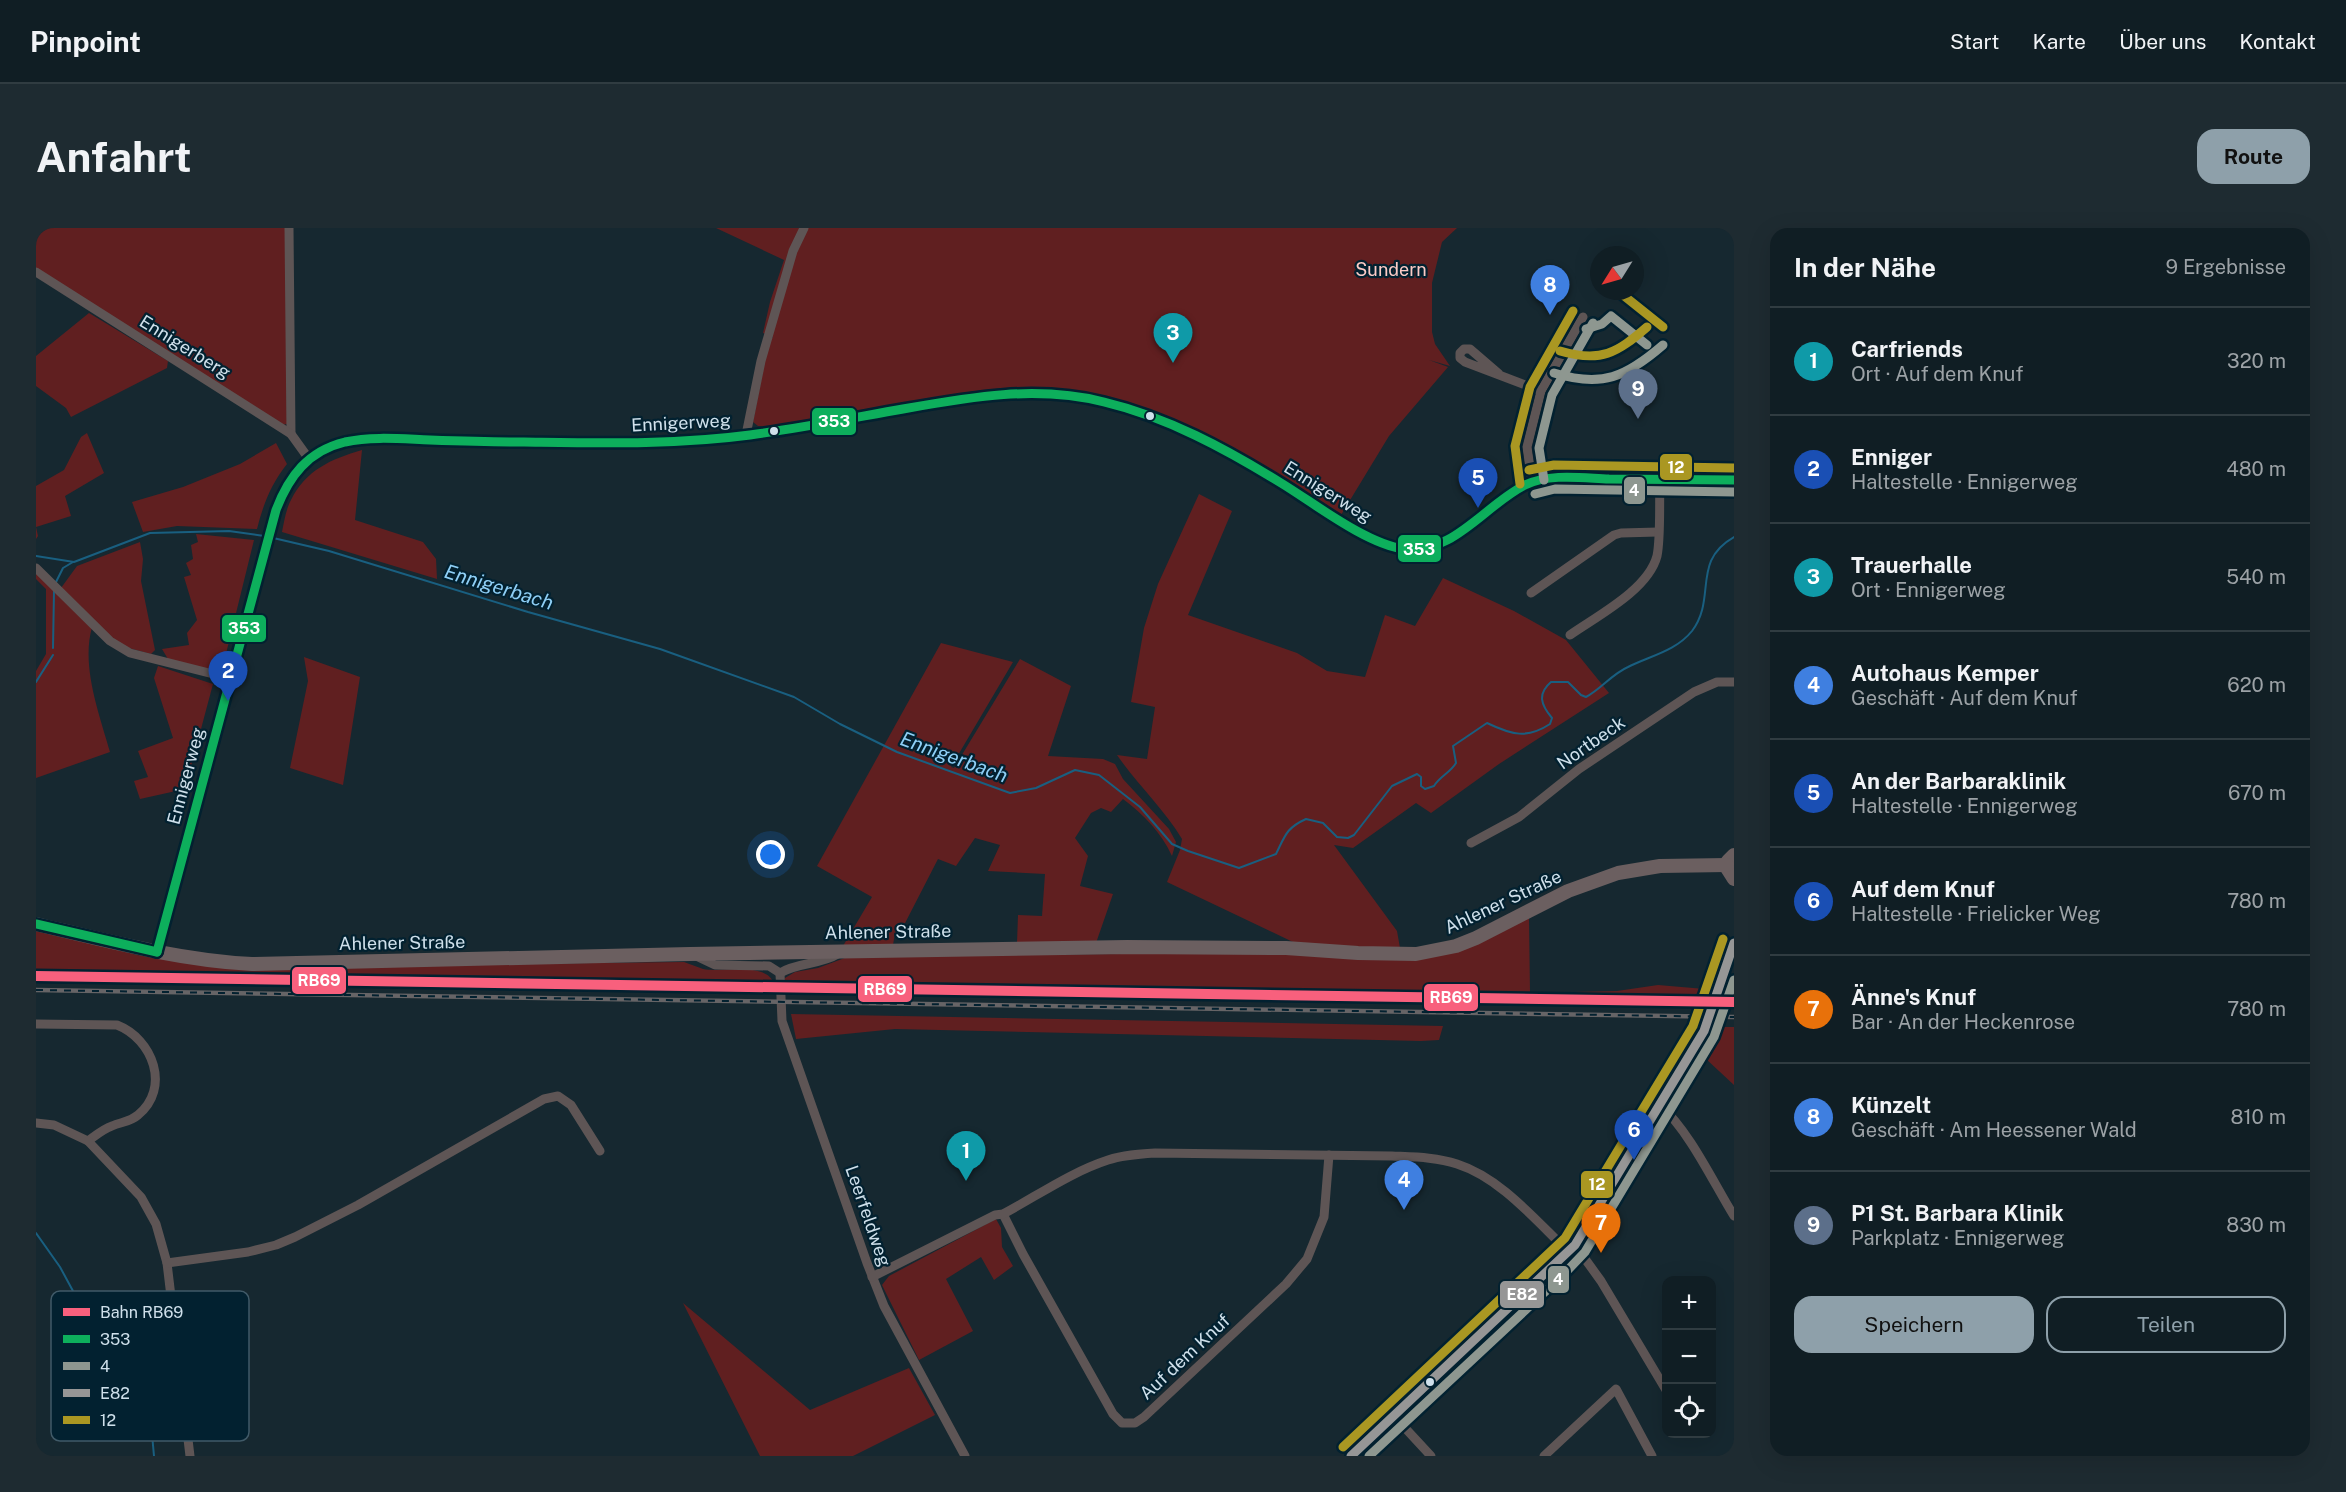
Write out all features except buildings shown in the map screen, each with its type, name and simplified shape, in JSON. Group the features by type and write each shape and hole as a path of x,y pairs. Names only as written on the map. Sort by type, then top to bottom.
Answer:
{"main road":[{"name":"Ahlener Straße","path":"36,924 157,952 215,962 252,964 843,951 1241,948 1416,954 1456,946 1476,938 1568,891 1618,873 1660,866 1730,860"},
{"path":"1730,860 1728,872 1734,879"}],"street":[{"path":"289,228 291,434"},
{"path":"746,435 761,360 793,251 804,228"},
{"name":"Ennigerberg","path":"36,272 291,434 309,459"},
{"path":"1532,482 1527,447 1541,391 1583,317"},
{"path":"1499,374 1541,391"},
{"name":"Ennigerweg","path":"157,952 262,553 279,502 293,476 309,459 336,445 387,439 669,443 746,435 970,397 1041,392 1107,402 1179,428 1271,477 1370,537 1392,548 1406,550 1422,549 1450,539 1511,494 1532,482 1554,477 1734,480"},
{"path":"1570,635 1646,579 1650,573 1658,553 1660,478"},
{"path":"1531,593 1614,535 1621,532 1658,532"},
{"path":"36,568 110,641 120,648 130,653 229,678"},
{"name":"Nortbeck","path":"1471,843 1519,817 1579,769 1694,692 1717,682 1734,682"},
{"path":"1350,1456 1572,1248 1704,1031 1734,943"},
{"path":"690,954 715,965 769,966 780,973 792,967 821,962 843,951"},
{"name":"Leerfeldweg","path":"780,973 782,1021 872,1277 884,1306 965,1456"},
{"path":"36,1024 117,1025 129,1029 139,1039 153,1061 156,1082 145,1108 134,1118 111,1126 88,1141"},
{"path":"167,1263 248,1252 276,1245 295,1237 358,1205 544,1099 558,1096 571,1105 600,1151"},
{"path":"1660,1104 1670,1113 1699,1156 1734,1216"},
{"path":"36,1123 54,1125 88,1141 141,1197 156,1224 167,1263 170,1291"},
{"path":"872,1277 995,1215 1003,1214 1087,1169 1108,1160 1132,1154 1427,1158 1466,1167 1495,1184 1572,1248 1601,1281 1662,1372"},
{"name":"Auf dem Knuf","path":"1003,1214 1113,1414 1122,1424 1134,1423 1144,1417 1286,1284 1307,1259 1324,1217 1329,1155"},
{"path":"1544,1456 1616,1389 1652,1456"},
{"path":"1394,1416 1431,1456"},
{"path":"188,1441 190,1456"}],"green space":[{"path":"36,228 286,228 287,424 282,425 36,268"},
{"name":"Sundern","path":"716,228 1457,228 1442,242 1432,283 1432,332 1435,344 1450,366 1429,360 1448,367 1389,436 1341,515 1199,432 1162,416 1083,393 1027,387 968,392 785,424 758,426 753,422 769,340 773,337 763,333 770,302 784,260"},
{"path":"89,313 168,361 167,368 71,417 66,408 36,386 36,356"},
{"path":"87,433 104,473 65,496 71,516 36,527 36,486 64,470 81,437"},
{"path":"276,443 287,464 268,495 257,529 177,526 143,532 132,502 183,487 240,464"},
{"path":"362,450 355,520 423,542 436,559 437,579 282,532 289,504 304,481 320,467"},
{"path":"1199,494 1232,511 1188,615 1297,653 1327,671 1365,677 1385,615 1415,626 1443,578 1514,611 1566,640 1609,693 1499,764 1431,813 1416,803 1353,848 1334,845 1397,931 1400,948 1361,948 1293,942 1167,882 1182,839 1117,755 1147,759 1155,707 1131,702 1144,628 1158,584"},
{"path":"196,534 254,540 223,666 214,671 168,659 162,649 189,645 187,633 197,620 184,577 191,575 186,563 193,559 191,545 198,542"},
{"path":"140,542 143,559 141,581 155,650 151,654 121,646 61,588 77,566"},
{"path":"36,572 92,627 89,642 90,674 110,752 36,778 36,671 46,654 46,589 36,579"},
{"path":"941,643 1013,662 951,767 954,768 1020,659 1071,686 1048,756 1103,759 1115,764 1123,779 1169,829 1176,842 1172,856 1163,839 1151,824 1123,799 1111,812 1101,808 1091,813 1075,838 1088,856 1080,886 1113,894 1096,943 1017,943 1018,915 1042,916 1045,874 988,871 1000,845 975,838 956,866 938,859 902,929 895,933 893,945 843,946 872,897 817,866"},
{"path":"304,657 360,677 343,785 290,768 308,681"},
{"path":"158,666 213,684 185,789 140,799 134,781 148,777 138,751 173,738 154,678"},
{"path":"1529,916 1530,993 1617,991 1658,985 1705,989 1702,997 783,985 785,978 795,972 818,968 850,956 1285,953 1407,960"},
{"path":"36,929 137,955 217,967 684,962 711,970 753,970 770,977 774,984 479,978 36,974"},
{"path":"791,1014 1443,1026 1439,1040 1421,1041 895,1029 796,1039"},
{"path":"1721,1027 1734,1027 1734,1085 1705,1058"},
{"path":"996,1219 1001,1228 1002,1247 1013,1266 994,1280 981,1257 946,1279 973,1331 919,1360 882,1285 889,1276"},
{"path":"683,1303 810,1410 909,1368 935,1415 853,1456 760,1456"}],"waterway":[{"name":"Ennigerbach","path":"36,556 74,562 150,533 229,531 264,536"},
{"name":"Ennigerbach","path":"269,537 329,551 528,612 660,649 794,697 840,724 897,752 1010,793 1036,788 1075,770 1099,775 1140,807 1172,844 1239,868 1276,854 1290,829 1306,819 1323,823 1337,837 1348,838 1354,835 1392,786 1417,774 1421,777 1421,786 1425,789 1434,786 1456,763 1453,746 1487,723 1519,734 1542,729 1550,724 1552,718 1542,700 1542,695 1551,682 1568,682 1586,697 1622,670 1678,644 1692,631 1699,618 1708,569 1713,557 1734,537"},
{"path":"56,582 63,568 73,562"},
{"path":"53,648 54,591"},
{"path":"36,682 53,655"},
{"path":"36,1233 60,1267 73,1291"},
{"path":"153,1441 154,1456"}],"railway":[{"path":"36,990 1734,1017"}],"rail line":[{"name":"RB69","path":"36,976 1734,1002"}],"transit line":[{"name":"12","path":"1629,300 1663,327"},
{"name":"12","path":"1520,484 1515,446 1530,387 1573,311"},
{"name":"4","path":"1586,329 1602,324 1611,316 1647,345"},
{"name":"4","path":"1544,480 1539,448 1552,395 1593,323"},
{"name":"12","path":"1560,351 1598,356 1617,349 1647,327"},
{"name":"4","path":"1554,373 1586,379 1613,377 1637,365 1663,345"},
{"name":"353","path":"157,952 276,510 287,486 310,459 332,446 345,442 388,438 580,443 694,440 769,432 978,397 1054,394 1127,408 1196,435 1281,483 1357,531 1389,546 1404,549 1422,549 1453,537 1510,494 1535,481 1566,477 1734,480"},
{"name":"12","path":"1529,470 1554,465 1734,468"},
{"name":"4","path":"1535,494 1555,489 1734,492"},
{"name":"353","path":"36,924 157,952"},
{"name":"12","path":"1343,1447 1565,1238 1693,1026 1723,939"},
{"name":"E82","path":"1351,1456 1575,1245 1704,1031 1734,943"},
{"name":"4","path":"1369,1456 1585,1252 1714,1037 1734,980"}],"place":[{"name":"Künzelt","path":"1550,315"},
{"name":"Trauerhalle","path":"1173,363"},
{"name":"P1 St. Barbara Klinik","path":"1638,419"},
{"name":"An der Barbaraklinik","path":"1478,508"},
{"name":"Enniger","path":"228,701"},
{"name":"Auf dem Knuf","path":"1634,1160"},
{"name":"Carfriends","path":"966,1181"},
{"name":"Autohaus Kemper","path":"1404,1210"},
{"name":"Änne's Knuf","path":"1601,1253"}]}
